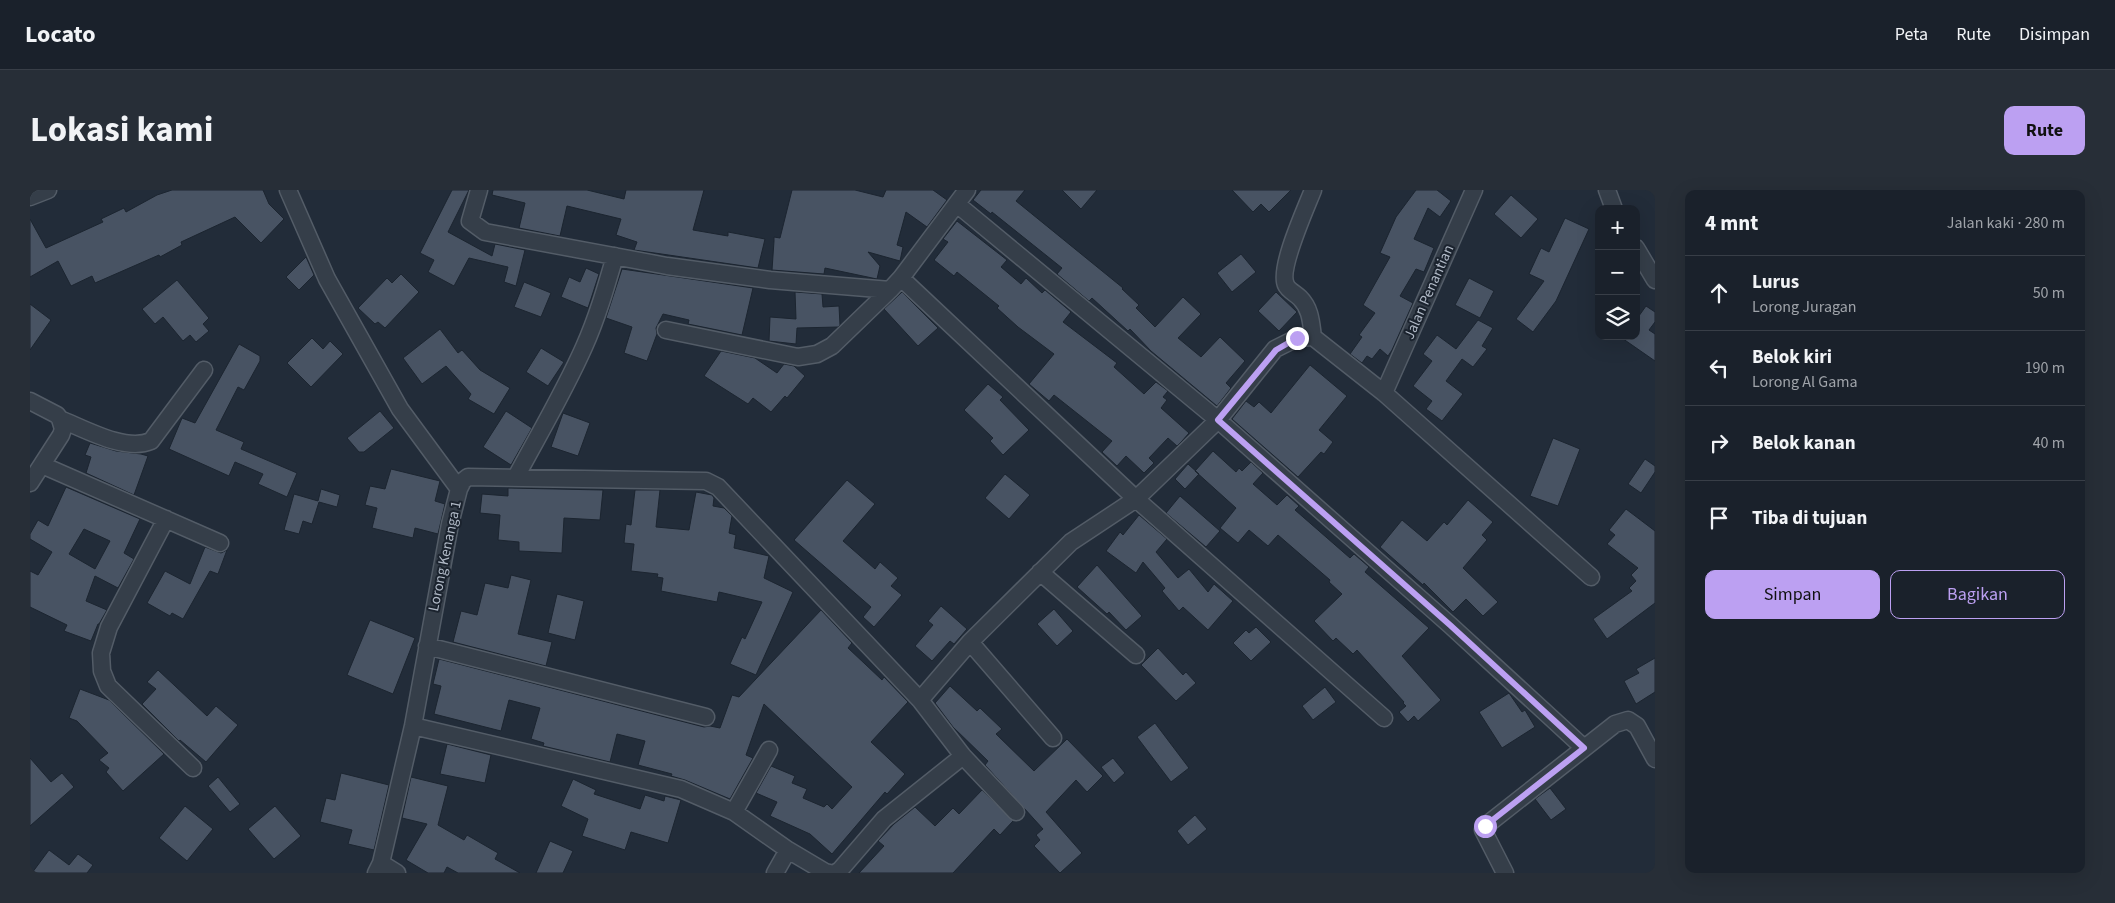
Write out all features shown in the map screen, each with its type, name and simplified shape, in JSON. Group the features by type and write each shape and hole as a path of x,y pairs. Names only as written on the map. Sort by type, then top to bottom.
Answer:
{"street":[{"path":"30,197 48,190"},
{"name":"Lorong Kenanga 1","path":"288,190 327,279 400,409 459,489 450,524 413,726 378,868"},
{"path":"479,190 470,221 485,232 667,266 770,280 890,290"},
{"path":"666,330 798,357 818,354 832,346 902,278 958,205 967,190"},
{"path":"1313,190 1290,250 1284,274 1286,285 1301,299 1310,313 1313,337"},
{"name":"Jalan Penantian","path":"1384,393 1474,190"},
{"path":"1607,190 1613,205"},
{"path":"958,205 1218,420 1450,625 1584,748"},
{"path":"1637,250 1655,280"},
{"path":"516,477 567,382 584,345 600,304 615,256"},
{"path":"902,278 1136,499 1384,718"},
{"path":"920,700 970,642 1071,542 1136,499 1218,420 1276,350 1297,338 1313,337 1384,393 1591,577"},
{"path":"60,419 114,440 142,445 151,441 204,370"},
{"path":"30,401 57,415 63,430 30,483"},
{"path":"42,465 220,544"},
{"path":"459,489 463,481 468,477 706,481 718,487 920,700 963,756 1016,812"},
{"path":"166,519 109,627 101,653 102,671 108,686 193,768"},
{"path":"1040,572 1136,655"},
{"path":"970,642 1053,738"},
{"path":"427,646 706,717"},
{"path":"1505,873 1483,830 1485,826 1615,724 1628,720 1637,726 1655,759"},
{"path":"413,726 682,789 734,812 788,850 825,872 830,873"},
{"path":"734,812 769,750"},
{"path":"834,873 840,870 884,819 963,756"},
{"path":"775,873 788,850"},
{"path":"378,868 397,873"}],"building":[{"path":"172,190 263,190 269,204 284,219 261,243 235,217 181,242 182,245 160,257 159,255 95,283 92,276 71,286 58,261 30,277 30,219 46,248 103,222 101,219 124,208 126,212 157,195"},
{"path":"452,190 469,190 448,232 492,256 495,244 525,250 516,286 504,282 508,267 469,258 454,286 428,272 434,260 420,253"},
{"path":"493,190 587,190 624,199 626,190 704,190 693,230 728,236 728,232 765,239 758,268 634,250 637,242 616,235 621,219 567,206 560,236 519,228 525,203 492,195"},
{"path":"792,190 855,190 883,197 886,190 933,190 947,200 927,227 906,212 897,245 903,247 900,261 868,252 880,266 877,279 825,268 824,274 772,270 774,237 780,238"},
{"path":"981,190 1025,190 1016,201 1123,288 1139,305 1136,308 1155,327 1183,297 1201,314 1178,338 1201,357 1220,337 1245,361 1226,383 1231,388 1217,406 1151,351 1130,329 1128,331 1092,298 1089,301 1057,274 1062,268 992,212 991,214 973,200"},
{"path":"1062,190 1097,190 1081,209"},
{"path":"1232,190 1291,190 1269,212 1261,204 1253,212"},
{"path":"1416,190 1437,190 1451,201 1440,217 1428,208 1414,239 1434,248 1424,272 1416,269 1400,296 1413,303 1392,350 1388,356 1380,349 1372,359 1367,356 1362,363 1350,354 1362,337 1359,335 1375,313 1363,305 1390,257 1380,253 1396,217"},
{"path":"1511,195 1538,219 1521,238 1494,214"},
{"path":"1565,218 1589,229 1556,301 1533,332 1516,319 1544,281 1529,274 1541,248 1549,252"},
{"path":"957,221 1007,260 1001,267 1021,284 1026,278 1042,293 1045,290 1071,312 1063,322 1117,363 1114,367 1144,394 1156,382 1168,391 1163,397 1167,400 1161,408 1189,433 1177,446 1168,438 1149,458 1154,463 1144,473 1126,456 1117,466 1102,452 1112,441 1054,395 1049,401 1029,384 1054,354 1018,327 997,308 999,306 957,272 954,276 934,260 948,242 943,239"},
{"path":"1241,254 1256,272 1232,292 1217,273"},
{"path":"306,257 314,275 299,290 286,277"},
{"path":"586,268 599,274 588,308 561,297 569,277 580,282"},
{"path":"622,269 753,288 742,335 688,324 689,320 663,314 656,328 657,334 647,361 624,353 632,327 606,318"},
{"path":"401,274 419,292 385,328 378,322 375,324 358,308 387,278 392,283"},
{"path":"1469,278 1494,291 1480,318 1455,305"},
{"path":"177,280 209,318 203,324 209,331 196,342 190,335 183,341 163,317 155,324 142,309"},
{"path":"524,282 551,293 541,317 514,307"},
{"path":"795,292 822,294 823,307 839,306 840,325 838,327 797,328 796,344 769,341 770,317 796,319"},
{"path":"902,292 938,328 918,346 884,309"},
{"path":"1276,292 1297,312 1279,331 1258,311"},
{"path":"30,304 51,320 30,350"},
{"path":"1646,306 1655,312 1655,322 1649,330 1655,334 1655,361 1625,340 1640,340 1640,314"},
{"path":"1478,320 1493,328 1482,346 1487,349 1473,367 1462,359 1446,381 1463,394 1442,421 1426,409 1432,401 1413,386 1432,361 1423,354 1437,335 1456,349"},
{"path":"440,329 458,353 462,350 480,370 510,388 494,414 468,399 471,394 446,366 422,384 403,358"},
{"path":"312,338 323,349 330,341 343,354 311,387 287,363"},
{"path":"239,344 260,356 260,361 244,390 238,387 216,430 244,442 241,449 297,473 287,497 258,484 263,474 235,462 229,476 169,449 182,418 195,423"},
{"path":"541,348 564,362 548,386 526,372"},
{"path":"721,351 755,358 777,373 784,364 794,366 805,376 787,398 785,396 771,412 753,398 748,404 704,376"},
{"path":"1310,365 1347,396 1319,430 1333,442 1324,454 1321,452 1298,477 1232,419 1246,401 1254,407 1259,402 1271,413"},
{"path":"988,384 1003,397 1000,400 1029,430 1003,455 990,441 993,438 964,410"},
{"path":"380,411 394,428 364,452 359,452 347,438"},
{"path":"506,411 532,428 511,465 483,447"},
{"path":"563,413 590,423 578,456 551,447"},
{"path":"1553,438 1580,449 1558,506 1530,496"},
{"path":"90,443 116,451 148,456 134,495 86,473 91,457 85,455"},
{"path":"1213,451 1236,472 1239,468 1242,471 1251,462 1263,473 1253,484 1277,505 1287,495 1299,506 1295,510 1350,558 1354,554 1369,567 1365,572 1429,628 1402,656 1441,700 1418,721 1414,716 1408,722 1399,712 1406,706 1404,702 1357,650 1353,654 1336,638 1333,641 1314,621 1342,594 1329,582 1330,580 1278,535 1268,546 1249,530 1238,543 1220,528 1236,508 1195,471"},
{"path":"1645,459 1655,466 1655,472 1641,493 1628,484"},
{"path":"1188,464 1199,474 1185,489 1175,479"},
{"path":"391,469 440,481 435,501 445,504 438,534 415,528 413,538 372,528 377,508 365,505 370,486 385,489"},
{"path":"1005,474 1030,495 1009,519 985,498"},
{"path":"847,480 875,504 843,541 875,569 880,562 898,578 891,586 902,595 874,627 863,617 871,607 794,540"},
{"path":"66,487 140,519 124,553 134,559 118,588 95,576 86,601 107,610 98,624 91,641 64,631 67,625 30,607 30,571 38,575 52,552 30,539 30,534 38,520 48,526","holes":["84,529 110,541 95,569 69,554"]},
{"path":"508,488 603,490 600,520 564,518 562,553 519,551 519,542 498,540 500,515 480,513 482,494 508,496"},
{"path":"321,489 340,495 337,507 319,502 312,524 303,521 299,534 284,530 294,494 318,501"},
{"path":"635,490 660,490 656,527 689,530 696,492 712,495 714,498 713,506 724,508 732,516 729,533 736,535 734,548 769,556 764,578 793,592 756,675 730,664 742,637 745,639 762,602 719,592 717,602 661,591 663,578 657,577 658,574 631,571 634,544 624,543 626,524 631,525"},
{"path":"1180,496 1220,531 1206,547 1166,513"},
{"path":"1468,500 1493,522 1482,535 1487,540 1463,568 1498,602 1483,616 1466,599 1453,612 1424,583 1423,585 1380,547 1402,520 1427,541 1444,522 1447,525"},
{"path":"1626,509 1655,531 1655,603 1607,639 1593,619 1632,591 1629,588 1636,581 1631,575 1638,568 1607,544 1615,535 1609,530"},
{"path":"1139,515 1167,539 1156,552 1178,578 1189,569 1208,592 1214,584 1233,601 1208,630 1183,607 1179,611 1162,591 1165,588 1143,562 1136,573 1106,551 1120,532 1123,535"},
{"path":"205,547 221,553 227,550 218,574 210,571 183,619 172,613 170,616 147,603 165,571 190,584"},
{"path":"1097,565 1142,616 1126,630 1109,612 1107,614 1077,587"},
{"path":"511,575 531,580 518,634 552,642 546,666 453,642 461,611 477,615 485,583 508,588"},
{"path":"557,594 584,601 575,640 548,633"},
{"path":"941,606 967,629 954,644 950,641 932,661 915,646 933,625 928,621"},
{"path":"1054,609 1073,631 1057,646 1037,624"},
{"path":"821,610 852,643 848,648 882,680 884,677 908,702 871,742 905,774 887,794 885,792 832,854 810,834 770,816 777,802 756,793 771,766 795,776 792,783 807,789 803,798 824,807 827,804 832,809 852,787 764,704 746,755 753,758 730,799 671,776 672,774 638,765 645,741 617,734 610,762 543,746 544,743 531,739 540,708 509,700 501,731 434,714 441,686 433,684 439,659 704,727 720,728 732,695 739,697"},
{"path":"370,620 415,638 393,694 347,675"},
{"path":"1256,627 1271,642 1251,661 1233,643 1246,630 1249,633"},
{"path":"1158,648 1183,675 1186,672 1196,683 1176,701 1141,665"},
{"path":"1655,658 1655,692 1636,704 1624,681 1639,673 1636,669"},
{"path":"158,670 207,716 216,706 238,725 206,762 179,741 142,704 156,689 147,682"},
{"path":"950,686 977,711 980,708 1002,729 996,734 1034,771 1067,739 1103,776 1087,792 1076,780 1046,812 1082,853 1060,873 1034,846 1040,840 1036,835 1043,829 985,765 988,761 953,727 935,703"},
{"path":"1325,687 1336,702 1313,720 1302,706"},
{"path":"80,689 109,700 164,754 123,791 106,772 109,768 99,760 108,753 77,721 69,718"},
{"path":"1509,693 1522,712 1525,710 1535,727 1502,748 1479,712"},
{"path":"1155,723 1189,768 1171,782 1137,737"},
{"path":"447,744 491,755 485,783 440,774"},
{"path":"30,758 51,782 62,773 74,787 30,826"},
{"path":"1113,758 1125,773 1114,783 1101,767"},
{"path":"341,773 389,785 374,850 348,844 352,830 320,822 326,798 335,800"},
{"path":"218,777 240,804 230,812 208,786"},
{"path":"411,777 448,786 438,825 464,840 467,835 498,853 495,859 520,873 458,873 447,867 444,873 428,873 406,860 427,824 402,818"},
{"path":"573,779 596,790 594,794 640,809 645,795 664,801 665,796 681,800 668,843 631,832 625,850 582,836 588,819 561,806"},
{"path":"1550,788 1566,809 1551,820 1535,799"},
{"path":"982,790 1013,821 1000,835 994,829 953,873 859,873 884,846 878,841 894,824 915,807 935,826 953,808 959,814"},
{"path":"185,806 213,829 187,861 159,838"},
{"path":"275,806 301,836 274,859 248,829"},
{"path":"1195,815 1207,829 1188,845 1177,831"},
{"path":"550,841 573,851 563,873 536,873"},
{"path":"49,850 69,865 78,854 93,865 87,873 32,873"}],"route":[{"path":"1297,338 1276,350 1218,420 1450,625 1584,748 1485,826"}]}
